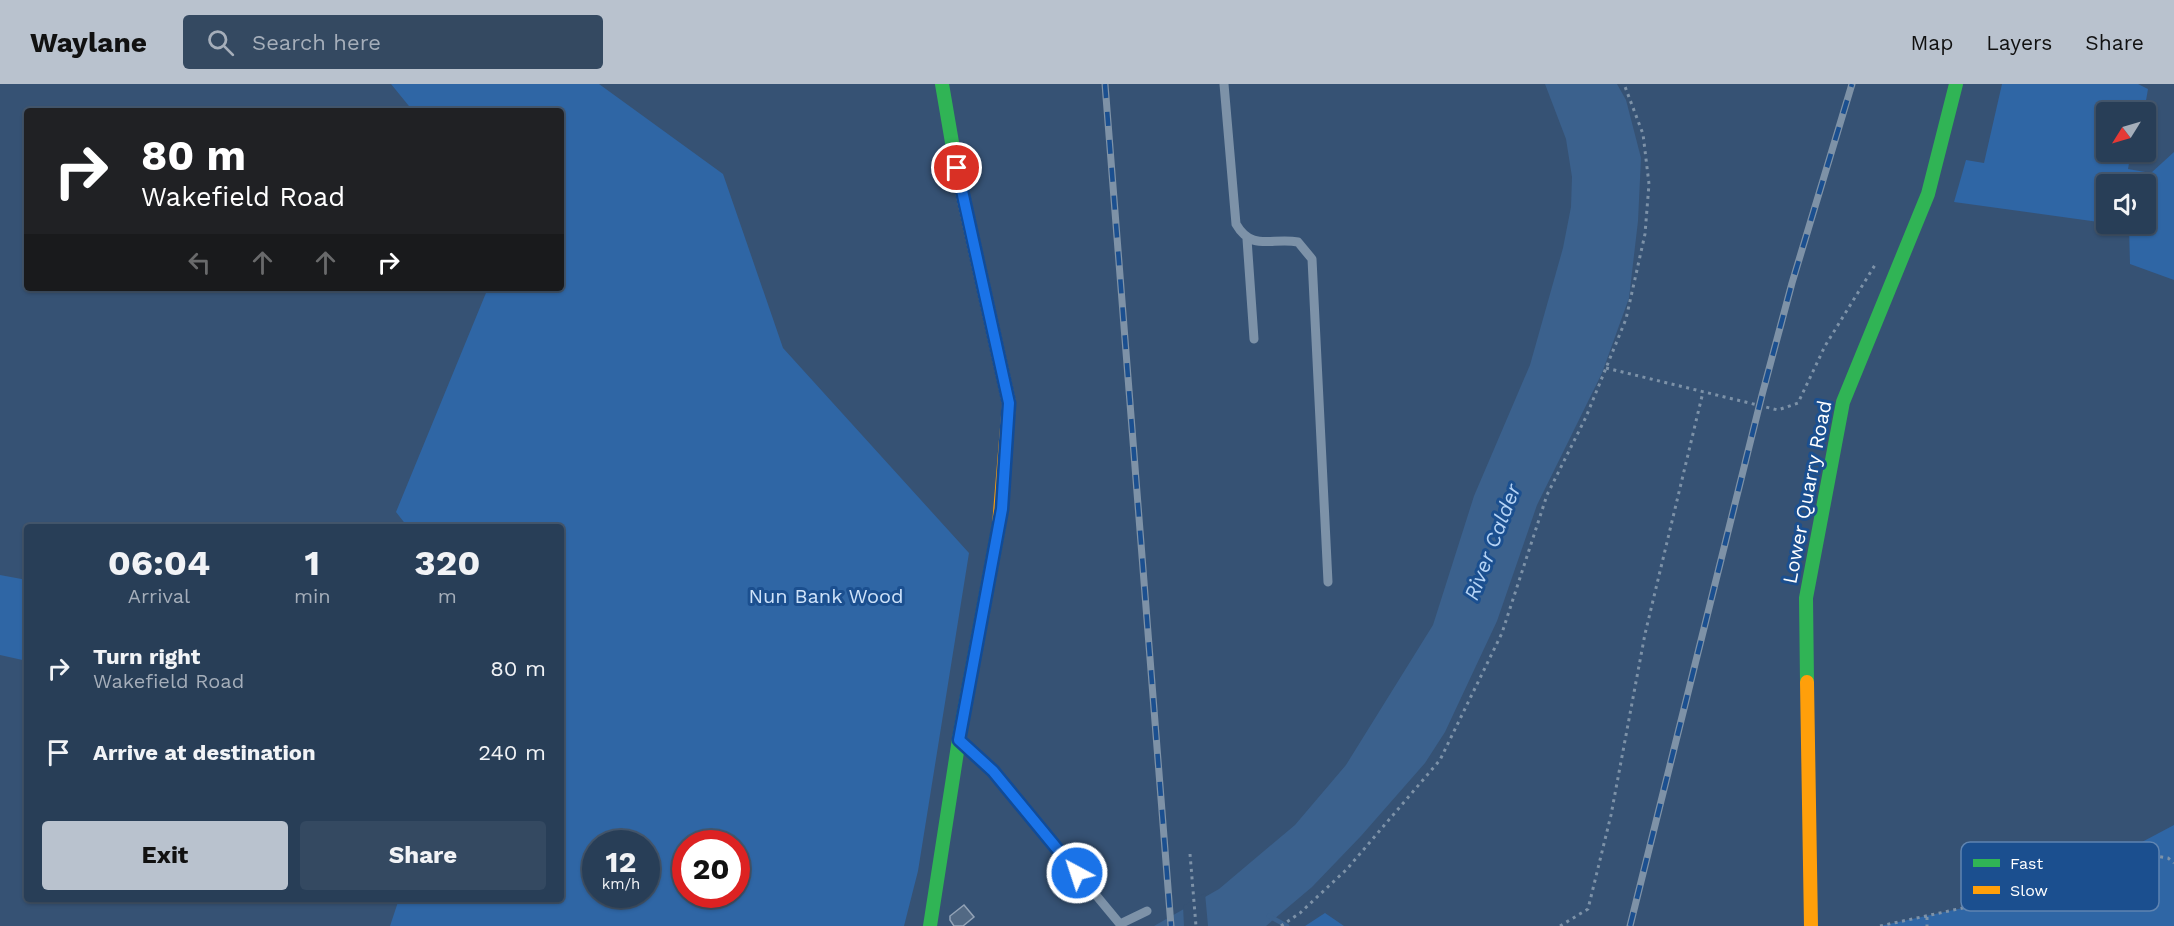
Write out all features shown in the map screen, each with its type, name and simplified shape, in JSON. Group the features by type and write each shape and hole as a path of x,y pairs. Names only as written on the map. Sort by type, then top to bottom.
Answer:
{"main road":[{"path":"930,926 959,740 1002,509 1009,403 952,147 942,84"},
{"name":"Lower Quarry Road","path":"1811,926 1806,598 1843,402 1928,194 1956,84"}],"lane":[{"path":"1224,84 1236,225 1252,242 1298,242 1312,259 1328,582"},
{"path":"1247,239 1254,339"},
{"path":"959,740 993,771 1120,924 1146,911"}],"path":[{"path":"1281,926 1300,913 1347,869 1440,760 1502,633 1547,495 1586,417 1626,319 1645,234 1649,184 1644,134 1624,84"},
{"path":"1606,367 1778,410 1797,403 1825,346 1881,256"},
{"path":"1560,926 1588,909 1611,815 1650,612 1703,392"},
{"path":"1190,854 1196,926"},
{"path":"2159,856 2168,858 2174,863"},
{"path":"1880,926 1961,909"},
{"path":"1927,917 1927,926"}],"green space":[{"name":"Nun Bank Wood","path":"391,84 599,84 723,174 783,348 969,553 918,871 904,926 390,926 398,902 564,902 564,524 405,524 396,512 487,291 564,291 564,108 411,108"},
{"path":"2002,84 2138,84 2148,89 2146,102 2096,102 2096,162 2129,162 2128,169 2151,173 2174,152 2174,280 2130,264 2129,234 2156,234 2156,174 2096,174 2096,222 1954,202 1966,160 1984,163"},
{"path":"0,575 24,579 24,660 0,655"},
{"path":"2174,825 2174,926 1880,926 1961,908 1961,911 2159,911 2159,842 2142,842"},
{"path":"1325,913 1344,926 1305,926"}],"water":[{"name":"River Calder","path":"1545,84 1617,84 1626,100 1641,158 1638,221 1629,298 1602,373 1537,505 1497,621 1445,732 1425,763 1361,836 1312,887 1266,926 1154,926 1219,889 1295,825 1346,765 1433,625 1474,496 1530,365 1563,248 1571,207 1572,177 1566,139"}],"pier":[{"path":"1205,893 1208,926 1184,926 1183,906"}],"building":[{"path":"964,905 974,917 963,926 954,926 950,916"}],"waterway":[{"path":"1269,916 1287,926"}],"railway":[{"path":"1105,84 1171,926"},
{"path":"1630,926 1762,395 1792,283 1852,84"}],"traffic: fast":[{"path":"942,84 955,160"},
{"path":"1807,682 1806,598 1843,402 1928,194 1956,84"},
{"path":"930,926 959,739 999,525"}],"traffic: slow":[{"path":"955,160 1009,403 999,525"},
{"path":"1807,682 1811,926"}],"route":[{"path":"957,168 987,294 1009,403 1002,509 959,740 993,771 1077,873"}]}
